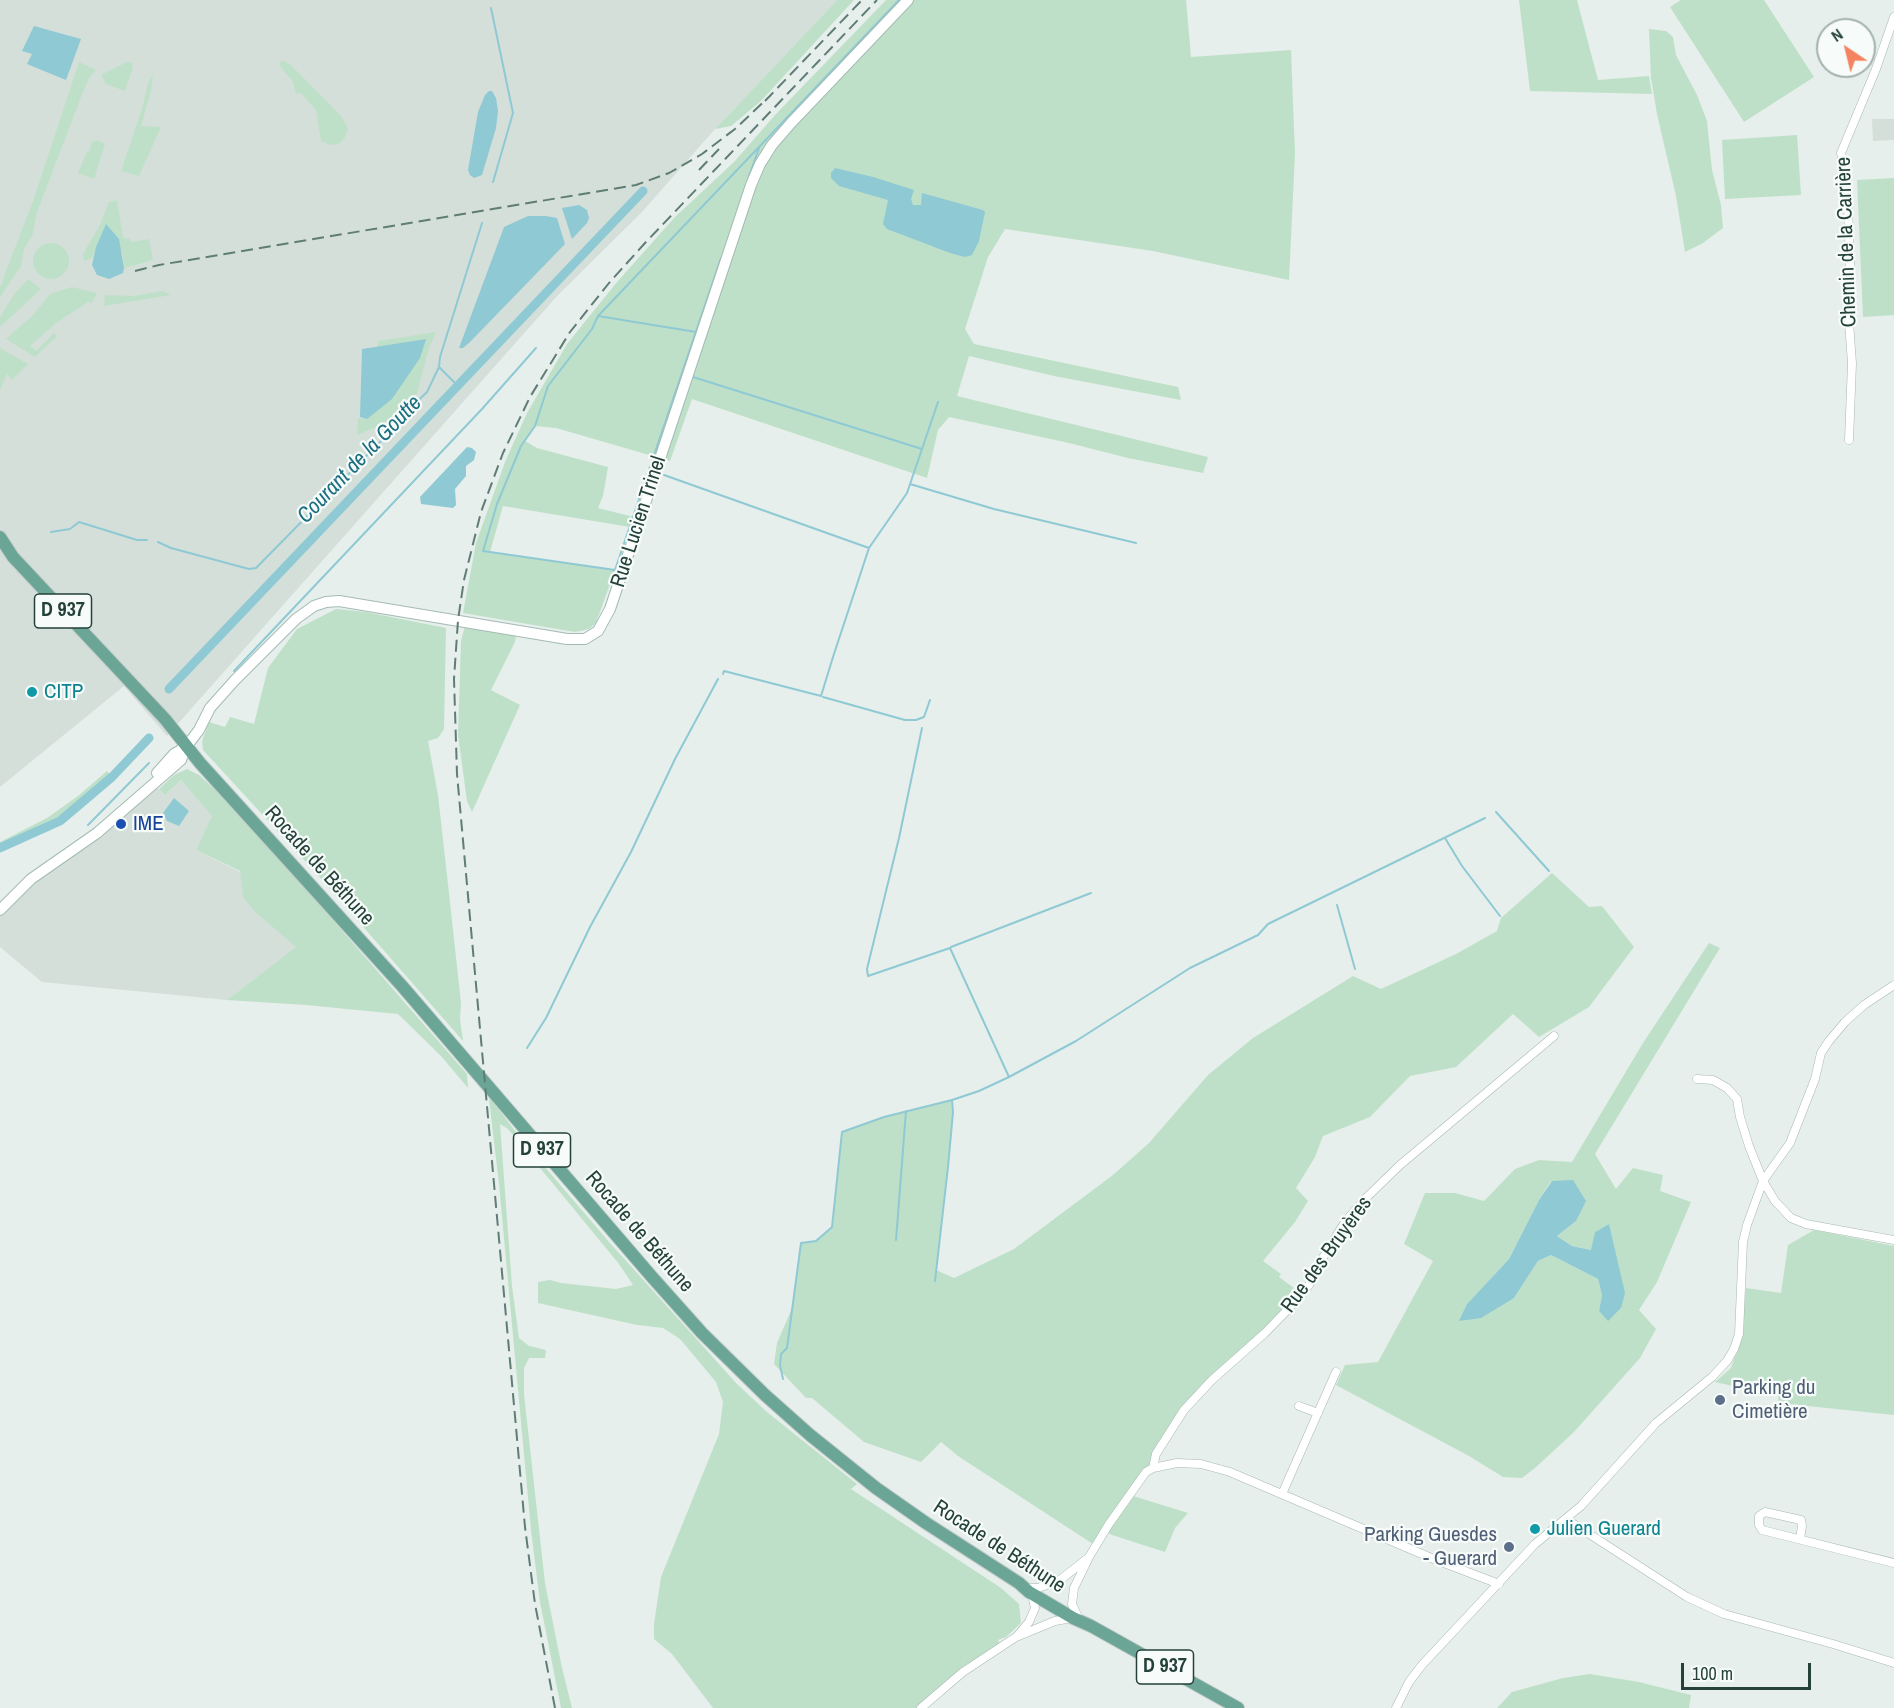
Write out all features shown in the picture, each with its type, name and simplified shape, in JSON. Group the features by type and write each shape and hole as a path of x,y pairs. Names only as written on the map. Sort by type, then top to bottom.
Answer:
{"main road":[{"name":"D 937","path":"0,537 13,557"},
{"name":"D 937","path":"0,546 13,557"},
{"name":"Rocade de Béthune","path":"13,557 165,719 186,747 402,986 624,1246 722,1353 783,1411 858,1474 926,1523 1026,1588 1238,1708"}],"street":[{"name":"Rue Lucien Trinel","path":"186,747 199,730 210,708 235,680 296,619 320,603 339,601 567,639 585,639 598,631 610,609 751,184 760,164 772,145 791,123 908,0"},
{"name":"Chemin de la Carrière","path":"1849,440 1852,363 1848,309 1851,291 1847,179 1841,153 1894,17"},
{"path":"0,910 31,879 97,834 181,760 186,747"},
{"path":"1396,1708 1409,1682 1422,1665 1534,1544 1566,1520 1656,1423 1713,1377 1734,1349 1741,1316 1743,1242 1763,1180 1790,1143 1815,1079 1821,1053 1829,1041 1864,1005 1894,985"},
{"name":"Rue des Bruyères","path":"1075,1617 1072,1604 1074,1588 1089,1557 1140,1480 1153,1468 1156,1454 1184,1410 1212,1380 1265,1333 1296,1301 1309,1285 1345,1222 1366,1198 1400,1165 1554,1036"},
{"path":"1697,1079 1713,1080 1727,1088 1737,1099 1749,1146 1763,1180 1775,1201 1791,1218 1806,1224 1894,1240"},
{"path":"1282,1494 1336,1372"},
{"path":"1299,1406 1318,1413"},
{"path":"1153,1468 1177,1463 1201,1464 1230,1472 1498,1584"},
{"path":"1800,1539 1801,1520 1765,1512 1759,1516 1758,1525 1762,1530 1894,1563"},
{"path":"1566,1520 1687,1597 1724,1614 1894,1663"},
{"name":"Rue des Bruyères","path":"1026,1588 1038,1588 1060,1580 1089,1557"},
{"path":"1016,1637 1029,1622 1035,1608 1034,1599 1026,1588"},
{"path":"921,1708 963,1672 1016,1637 1055,1621 1075,1617"}],"shaded area":[{"path":"0,0 837,0 715,129 642,212 558,295 167,736 124,686 0,787"},
{"path":"1872,119 1894,119 1894,140 1873,141"},
{"path":"181,780 213,816 196,850 240,872 257,914 297,947 227,1000 42,982 0,947 0,910 154,784 165,795"}],"green space":[{"path":"837,0 854,0 761,101 731,126 715,129"},
{"path":"886,0 1186,0 1191,57 1291,50 1295,154 1289,280 1153,251 1005,229 988,257 965,329 974,344 1178,387 1181,400 1054,376 969,356 957,396 1208,457 1203,473 949,417 938,430 927,478 692,399 670,461 556,428 535,426 525,441 537,448 608,467 603,496 598,508 634,517 630,527 503,506 490,552 615,570 596,623 589,629 575,632 463,613 476,543 505,462 527,413 567,344 617,282 675,217 734,162 775,115"},
{"path":"1519,0 1577,0 1598,80 1649,76 1652,94 1530,91"},
{"path":"1681,0 1764,0 1814,77 1744,122 1670,7"},
{"path":"1649,29 1666,31 1673,37 1676,55 1697,95 1707,121 1712,170 1721,205 1723,228 1703,243 1685,252 1676,196 1651,78"},
{"path":"282,60 291,65 342,117 348,129 344,139 338,144 330,145 321,141 316,110 301,93 296,94 293,82 279,65"},
{"path":"79,62 96,70 89,78 81,97 36,215 33,234 24,249 21,266 0,297 0,287 33,201"},
{"path":"131,62 133,67 125,91 106,84 101,75"},
{"path":"153,74 151,91 141,126 161,127 139,176 121,171 142,109 148,83"},
{"path":"1797,135 1801,195 1725,199 1722,140"},
{"path":"96,140 105,144 94,179 78,173 92,142"},
{"path":"1894,178 1894,315 1863,317 1857,180"},
{"path":"117,200 123,238 129,238 131,242 149,239 153,260 124,268 123,254 106,224 92,258 84,261 83,254 100,225 109,202"},
{"path":"51,243 63,249 69,261 63,273 51,279 39,273 33,261 39,249"},
{"path":"28,279 41,289 0,327 0,317 15,293"},
{"path":"72,287 97,293 92,303 88,302 56,323 30,346 36,351 54,333 57,336 35,357 6,339 32,316 50,294"},
{"path":"163,291 171,295 104,306 105,295 133,296"},
{"path":"436,332 429,348 417,393 383,424 357,435 358,418 367,419 425,339 378,347 378,341"},
{"path":"0,348 28,364 12,380 7,374 0,390"},
{"path":"336,609 366,612 446,628 444,729 438,738 428,741 438,795 461,1003 460,1019 463,1041 317,874 203,750 202,741 209,722 225,727 230,717 254,724 268,668 297,629"},
{"path":"466,622 517,631 515,642 491,690 520,705 472,812 467,801 458,735 461,641"},
{"path":"187,769 199,775 220,794 284,864 467,1074 468,1088 441,1056 398,1014 227,1000 296,947 257,914 243,897 240,871 196,850 212,816 181,780 165,795 159,789 174,775"},
{"path":"107,771 110,774 70,809 48,824 0,847 0,842 47,818"},
{"path":"1552,873 1589,907 1602,906 1634,947 1589,1007 1539,1037 1513,1014 1456,1067 1410,1076 1370,1117 1323,1136 1315,1157 1296,1188 1308,1201 1295,1222 1263,1261 1281,1274 1279,1277 1302,1294 1184,1410 1156,1454 1153,1468 1130,1495 1188,1513 1175,1528 1165,1552 1105,1531 1096,1546 958,1456 941,1442 921,1462 864,1442 812,1398 806,1398 774,1364 777,1343 792,1308 801,1243 816,1241 832,1227 842,1132 884,1117 952,1100 948,1167 936,1270 954,1278 1014,1249 1113,1175 1149,1143 1208,1075 1253,1038 1353,976 1381,989 1456,954 1497,931 1501,918"},
{"path":"1709,943 1720,948 1595,1154 1616,1189 1633,1168 1663,1175 1660,1191 1691,1202 1657,1282 1639,1310 1656,1329 1640,1358 1574,1432 1522,1478 1503,1477 1469,1456 1336,1385 1345,1365 1378,1362 1433,1261 1404,1244 1425,1193 1455,1193 1484,1201 1515,1169 1539,1160 1572,1162 1643,1043","holes":["1551,1181 1576,1221 1557,1236 1572,1246 1592,1250 1595,1232 1609,1224 1621,1308 1608,1320 1599,1311 1602,1295 1598,1279 1551,1255 1538,1261 1514,1298 1460,1321 1467,1304 1509,1259"]},
{"path":"489,1099 610,1243 737,1384 767,1412 857,1484 851,1489 1001,1588 1019,1604 1021,1623 1006,1637 998,1640 1001,1646 921,1708 713,1708 672,1654 654,1639 654,1624 661,1577 719,1434 723,1402 716,1382 680,1339 663,1328 637,1325 538,1303 538,1282 550,1280 616,1289 633,1285 619,1264 508,1129 500,1124 512,1286 519,1338 529,1346 546,1350 545,1358 529,1358 524,1368 524,1394 545,1583 572,1708 561,1708 540,1602 531,1530"},
{"path":"1814,1230 1894,1246 1894,1415 1779,1403 1778,1396 1715,1382 1731,1368 1741,1337 1746,1288 1781,1293 1788,1245"},
{"path":"1590,1674 1639,1682 1691,1695 1689,1708 1497,1708 1512,1692 1563,1678"}],"water":[{"path":"34,26 81,39 66,80 27,64 32,54 22,51"},
{"path":"489,91 492,91 496,98 498,111 496,128 482,175 474,178 468,170 478,112"},
{"path":"835,168 914,190 911,199 913,205 921,205 922,193 983,210 985,212 979,241 972,255 965,257 950,253 887,229 883,224 888,200 839,186 831,178 831,173"},
{"path":"579,205 587,210 589,218 572,239 562,208"},
{"path":"528,216 557,218 565,244 469,343 459,348 504,227"},
{"path":"106,224 119,239 124,268 123,273 109,279 97,275 92,265 96,247"},
{"path":"426,339 420,358 392,399 367,419 360,417 362,349"},
{"path":"467,447 476,452 474,460 466,466 466,476 455,489 456,505 453,508 421,504 420,497"},
{"path":"174,798 189,811 179,826 167,821 163,813"},
{"path":"1573,1180 1586,1201 1576,1221 1557,1236 1572,1246 1591,1250 1595,1232 1609,1224 1625,1293 1621,1308 1608,1321 1599,1311 1602,1295 1598,1279 1551,1255 1538,1261 1514,1298 1481,1318 1459,1321 1467,1304 1509,1259 1539,1200 1552,1181"}],"waterway":[{"path":"721,258 615,570 483,551 497,504 521,446 535,426 548,386 592,329 598,316 899,0"},
{"name":"Courant de la Goutte","path":"491,8 513,113 493,182"},
{"path":"747,182 759,148"},
{"name":"Courant de la Goutte","path":"169,689 643,191"},
{"name":"Courant de la Goutte","path":"458,386 439,367 440,357 482,223"},
{"path":"598,316 696,332"},
{"path":"234,671 482,409 536,348"},
{"path":"158,542 171,548 249,569 256,568 427,392 439,367"},
{"path":"693,377 922,449"},
{"path":"723,674 724,671 821,696 869,548 907,493 938,402"},
{"path":"664,475 869,548"},
{"path":"910,484 994,509 1136,543"},
{"path":"51,532 70,529 79,522 137,540 147,540"},
{"path":"527,1048 546,1018 590,927 631,852 675,759 718,679"},
{"path":"823,697 905,720 924,717 930,700"},
{"path":"783,1379 780,1365 781,1354 787,1348 801,1243 816,1241 832,1227 842,1132 884,1117 952,1100 1009,1077 950,948 868,976 867,969 899,838 922,728"},
{"name":"Courant de la Goutte","path":"0,848 60,821 112,777 149,738"},
{"path":"88,825 149,763"},
{"path":"1496,812 1549,871"},
{"path":"1009,1077 1076,1041 1190,968 1258,935 1268,924 1485,818"},
{"path":"1445,838 1462,866 1500,916"},
{"path":"951,947 1091,893"},
{"path":"1337,905 1355,969"},
{"path":"935,1281 948,1167 952,1100"},
{"path":"896,1240 906,1111"}],"railway":[{"path":"765,101 862,0"},
{"path":"555,1708 535,1604 525,1527 457,774 454,679 458,620 464,580 481,512 503,453 530,397 570,332 645,243 877,0"},
{"path":"135,271 159,265 636,185 669,173 702,154 735,129 771,95"},
{"path":"699,170 719,149"}],"place":[{"name":"CITP","path":"32,692"},
{"name":"IME","path":"121,824"},
{"name":"Parking du Cimetière","path":"1720,1400"},
{"name":"Julien Guerard","path":"1535,1529"},
{"name":"Parking Guesdes - Guerard","path":"1509,1547"}]}
